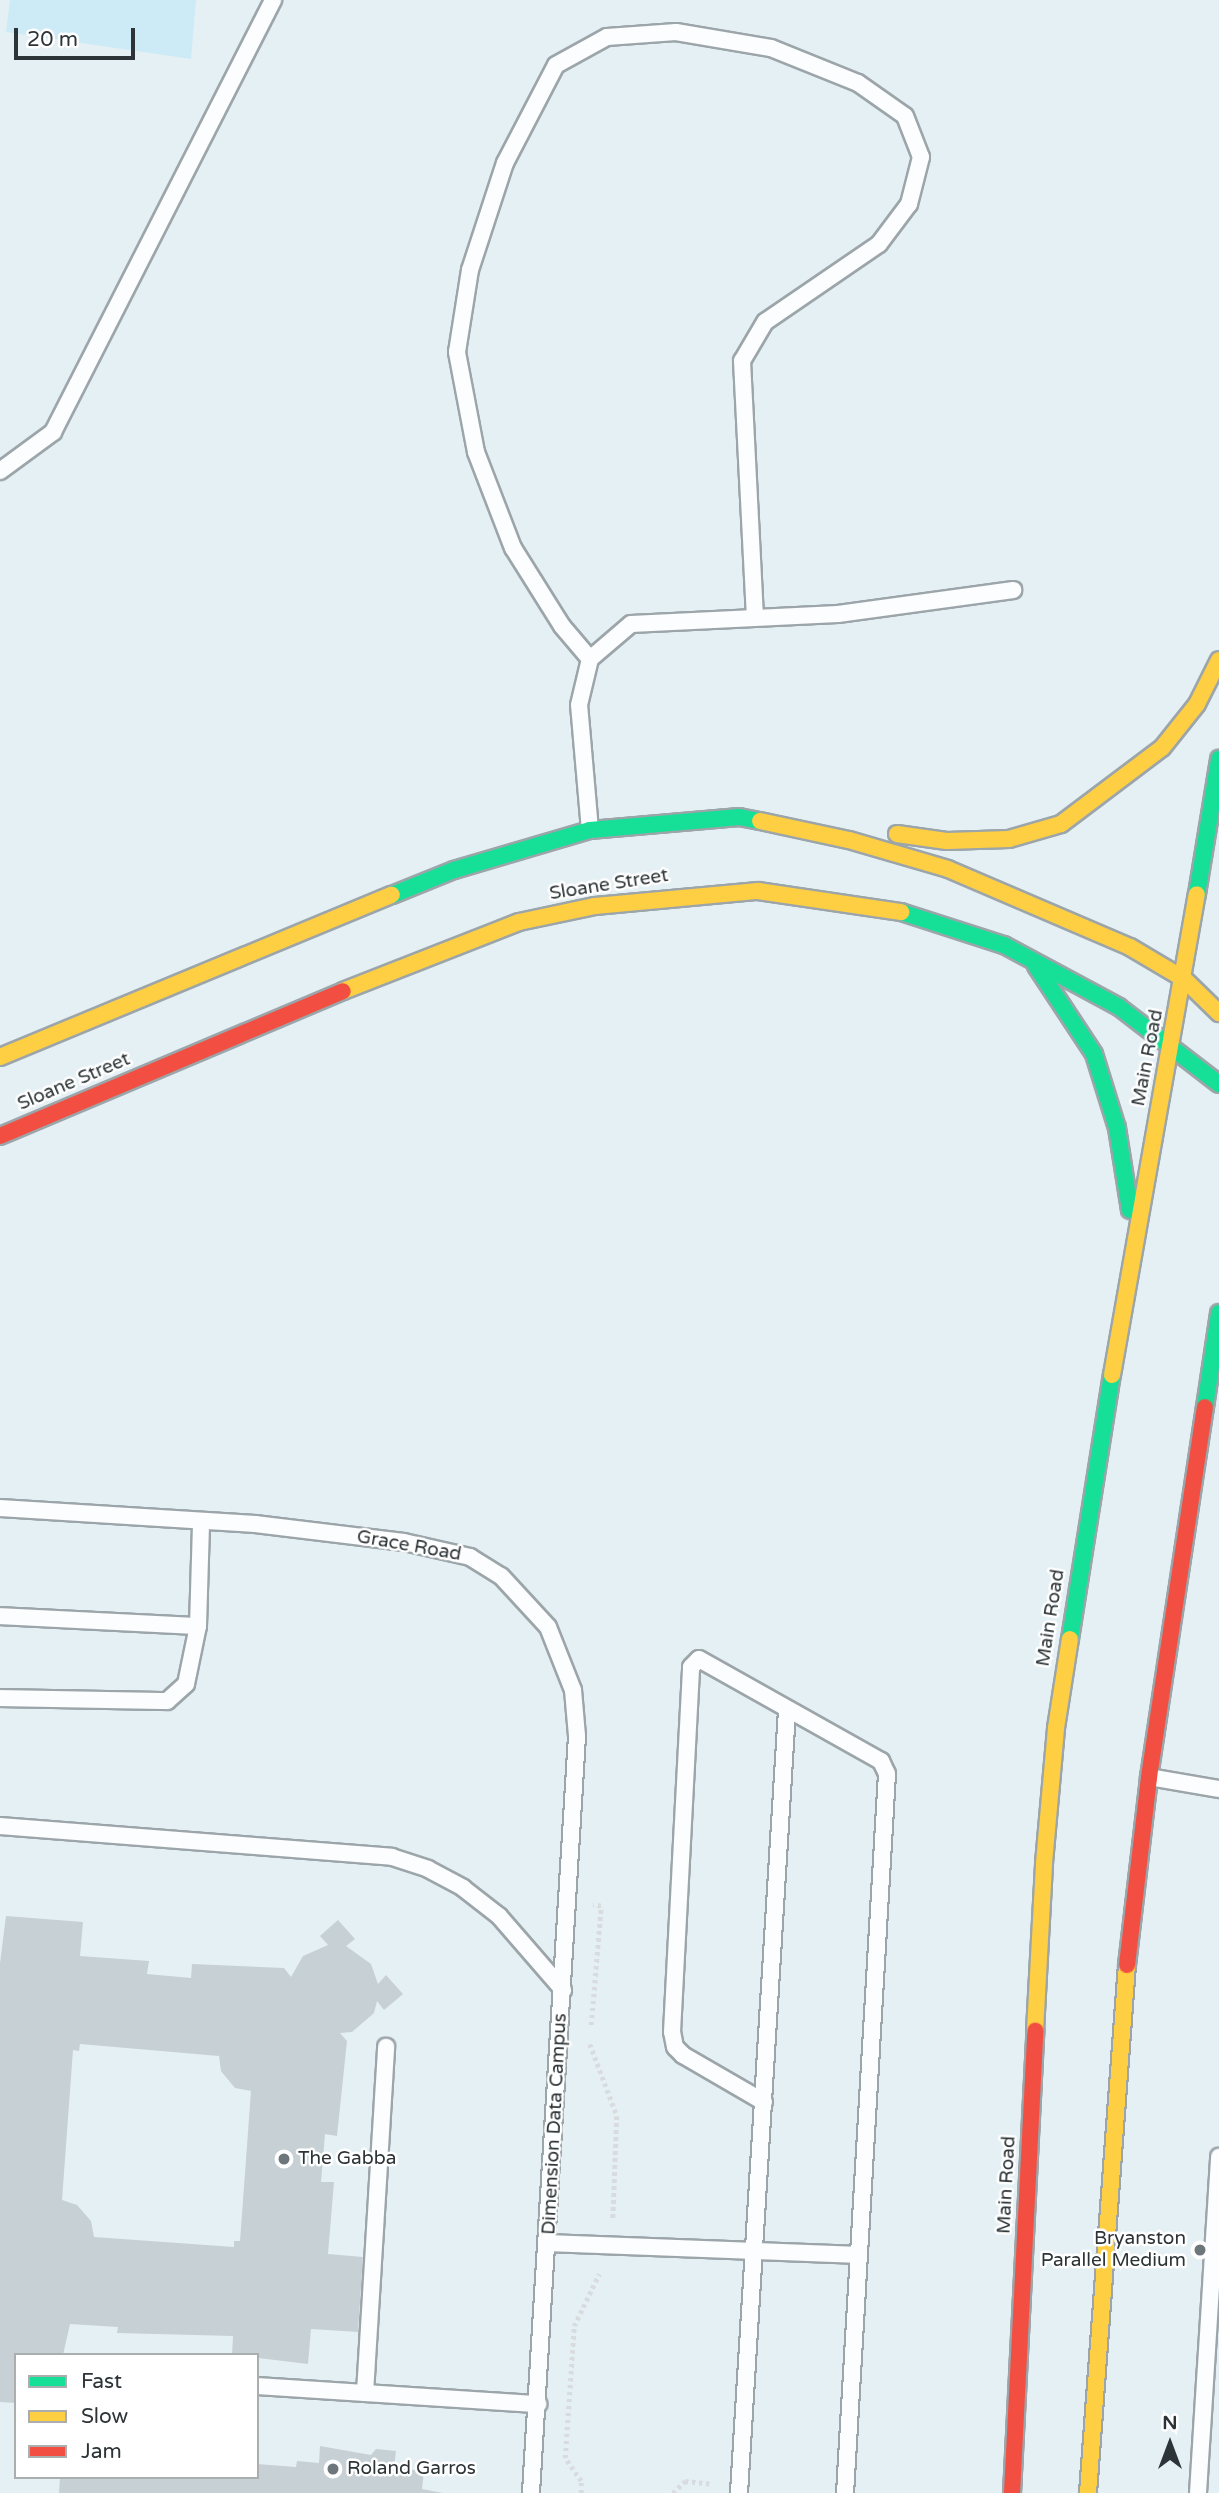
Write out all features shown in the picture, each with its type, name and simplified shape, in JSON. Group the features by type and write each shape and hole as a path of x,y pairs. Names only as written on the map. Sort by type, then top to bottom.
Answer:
{"main road":[{"path":"0,1057 454,870 590,830 739,817 947,841 1009,839 1060,824 1162,748 1197,704 1219,660"},
{"name":"Main Road","path":"1012,2493 1044,1863 1056,1728 1134,1236 1172,1049 1219,759"},
{"path":"739,817 849,840 948,869 1130,947 1184,979 1219,1013"},
{"name":"Sloane Street","path":"0,1136 430,954 519,922 595,905 730,892 810,895 911,914 1004,945 1119,1007 1219,1084"},
{"path":"1032,961 1094,1054 1117,1128 1134,1236"},
{"path":"1088,2493 1121,2021 1149,1777 1219,1313"}],"lane":[{"path":"0,471 52,432 274,0"},
{"path":"590,659 562,626 513,548 476,452 457,352 470,270 505,163 556,65 607,37 676,32 771,48 858,83 905,116 921,156 909,204 879,244 765,322 742,360 755,617"},
{"path":"590,830 579,705 590,659 631,624 838,614 1013,590"},
{"name":"Grace Road","path":"0,1508 201,1522 404,1542 470,1557 526,1599 548,1627 573,1690 577,1736 563,1990"},
{"path":"0,1698 167,1701 186,1684 198,1626 201,1522"},
{"path":"0,1616 198,1626"},
{"path":"764,2102 674,2047 691,1667 704,1659 787,1710 881,1761 887,1774 845,2493"},
{"path":"739,2489 787,1710"},
{"path":"1149,1777 1219,1789"},
{"name":"Dimension Data Campus","path":"0,1826 392,1857 428,1868 463,1888 499,1916 563,1990 531,2493"},
{"path":"365,2393 386,2047"},
{"path":"1198,2493 1219,2157"},
{"path":"548,2243 859,2255"},
{"path":"259,2386 538,2404"}],"path":[{"path":"568,1902 601,1906 589,2049 618,2116 611,2246 574,2326 565,2458 582,2481 581,2493"},
{"path":"673,2493 685,2481 739,2489"}],"shaded area":[{"path":"10,0 196,0 191,59 6,32"}],"building":[{"name":"The Gabba","path":"6,1916 83,1922 80,1956 149,1961 147,1974 191,1978 192,1964 284,1968 291,1977 303,1956 328,1945 320,1936 338,1920 355,1939 346,1946 371,1964 378,1984 386,1975 403,1994 384,2010 377,2001 374,2013 352,2032 340,2033 347,2041 337,2136 325,2134 321,2182 334,2182 328,2254 363,2257 358,2332 311,2329 308,2364 259,2358 259,2353 232,2353 233,2336 117,2333 118,2327 70,2324 63,2353 14,2353 14,2403 0,2402 0,1963","holes":["80,2044 219,2056 221,2071 235,2088 251,2091 240,2241 234,2241 234,2247 94,2237 91,2221 77,2205 62,2200 73,2050 79,2051"]},
{"name":"Roland Garros","path":"320,2446 371,2455 376,2449 396,2451 394,2468 424,2471 422,2489 443,2493 59,2493 60,2479 259,2479 259,2464 296,2467 297,2461 319,2463"}],"traffic: fast":[{"path":"1197,894 1219,759"},
{"path":"392,895 454,870 590,830 739,817 760,821"},
{"path":"901,912 1004,945 1119,1007 1219,1084"},
{"path":"1036,966 1094,1054 1117,1128 1130,1210"},
{"path":"1205,1407 1219,1313"},
{"path":"1070,1639 1112,1375"}],"traffic: slow":[{"path":"897,834 947,841 1009,839 1061,824 1162,748 1197,704 1219,660"},
{"path":"760,821 849,840 948,869 1130,947 1184,979 1219,1013"},
{"path":"343,991 519,922 595,906 758,891 901,912"},
{"path":"1112,1375 1197,894"},
{"path":"0,1057 392,895"},
{"path":"1035,2031 1044,1863 1056,1728 1070,1639"},
{"path":"1088,2493 1127,1965"}],"traffic: jam":[{"path":"0,1136 343,991"},
{"path":"1127,1965 1149,1777 1205,1407"},
{"path":"1012,2493 1035,2031"}],"place":[{"name":"The Gabba","path":"284,2159"},
{"name":"Bryanston Parallel Medium","path":"1200,2250"},
{"name":"Roland Garros","path":"333,2469"}]}
